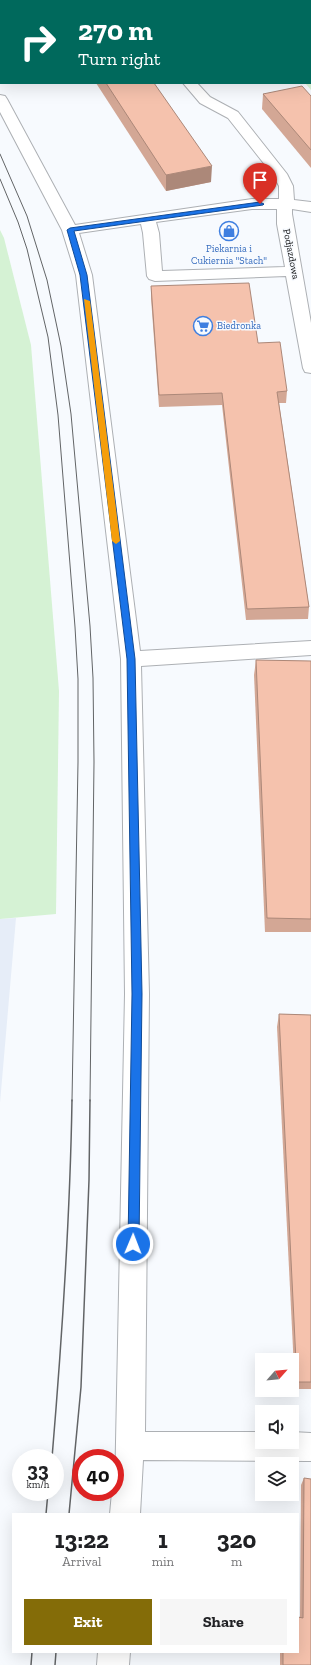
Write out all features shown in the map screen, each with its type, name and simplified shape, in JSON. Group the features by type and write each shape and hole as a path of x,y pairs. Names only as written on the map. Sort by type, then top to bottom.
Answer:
{"street":[{"name":"Podjazdowa","path":"191,84 205,100 233,115 280,174 286,186 286,204 284,214 285,224 311,368"},
{"path":"0,100 70,230 84,275 131,659 137,994 130,1446 125,1513"},
{"path":"70,230 252,204 286,204 311,207"},
{"path":"147,219 151,233 155,276 294,271"},
{"path":"131,659 311,648"},
{"path":"130,1446 311,1447"},
{"path":"113,1665 114,1653"}],"shaded area":[{"path":"16,918 0,1103 0,919"}],"green space":[{"path":"306,84 311,84 311,90"},
{"path":"0,230 4,238 31,345 59,691 56,914 0,919"}],"building":[{"path":"107,84 155,84 212,166 166,175"},
{"path":"302,86 311,96 311,150 263,94"},
{"path":"249,283 258,343 280,342 287,391 277,392 309,607 247,609 222,393 159,395 151,286"},
{"path":"256,660 311,661 311,919 267,918"},
{"path":"279,1014 311,1015 311,1382 299,1382 299,1353 296,1353"},
{"path":"304,1478 311,1479 311,1665 283,1665 283,1653 299,1653 299,1617 303,1618"}],"tram line":[{"path":"0,154 27,216 47,280 61,346 71,414 90,626 93,678 94,762 90,1101"},
{"path":"0,179 18,222 27,249 48,337 58,415 75,627 78,679 78,762 72,1101"},
{"path":"53,1449 65,1279 72,1100"},
{"path":"69,1513 81,1387 89,1180 90,1100"},
{"path":"46,1513 47,1501"},
{"path":"31,1665 32,1653"},
{"path":"55,1665 56,1653"}],"slow traffic":[{"path":"87,301 116,541"}],"place":[{"name":"Piekarnia i Cukiernia \"Stach\"","path":"229,231"},
{"name":"Biedronka","path":"203,326"}],"route":[{"path":"133,1244 137,994 131,659 84,275 70,230 97,225 260,204"}]}
